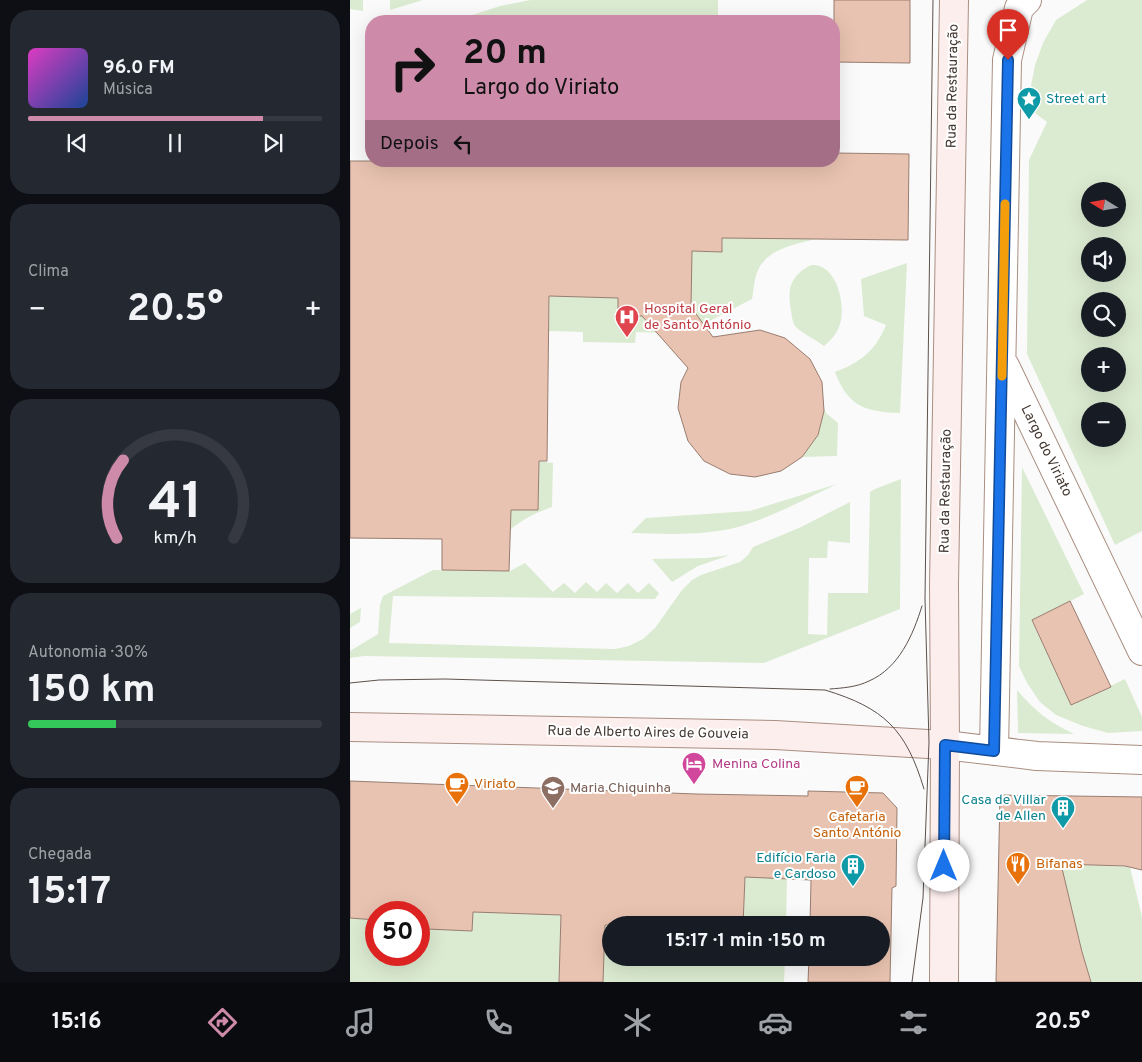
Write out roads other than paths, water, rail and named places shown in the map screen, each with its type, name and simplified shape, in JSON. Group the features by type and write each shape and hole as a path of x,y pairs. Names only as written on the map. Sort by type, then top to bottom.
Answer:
{"main road":[{"name":"Rua da Restauração","path":"944,982 944,584 954,0"},
{"name":"Rua de Alberto Aires de Gouveia","path":"350,727 775,735 929,742 945,745"}],"street":[{"path":"1002,360 1008,60 1019,8 1027,0"},
{"name":"Largo do Viriato","path":"1002,360 1142,651"},
{"name":"Largo do Viriato","path":"994,751 1002,360"},
{"path":"945,745 1037,756 1142,760"}],"tram line":[{"path":"912,982 923,898 929,742 925,599 933,0"},
{"path":"830,689 850,687 864,683 889,668 909,639 922,606"},
{"path":"350,683 379,680 445,679 825,690 863,705 878,713 890,724 909,751 924,789"}],"place":[{"name":"Street art","path":"1029,120"},
{"name":"Hospital Geral de Santo António","path":"627,338"},
{"name":"Menina Colina","path":"694,785"},
{"name":"Viriato","path":"457,805"},
{"name":"Cafetaria Santo António","path":"857,808"},
{"name":"Maria Chiquinha","path":"553,809"},
{"name":"Casa de Villar de Allen","path":"1063,829"},
{"name":"Bifanas","path":"1018,885"},
{"name":"Edifício Faria e Cardoso","path":"853,887"}]}
